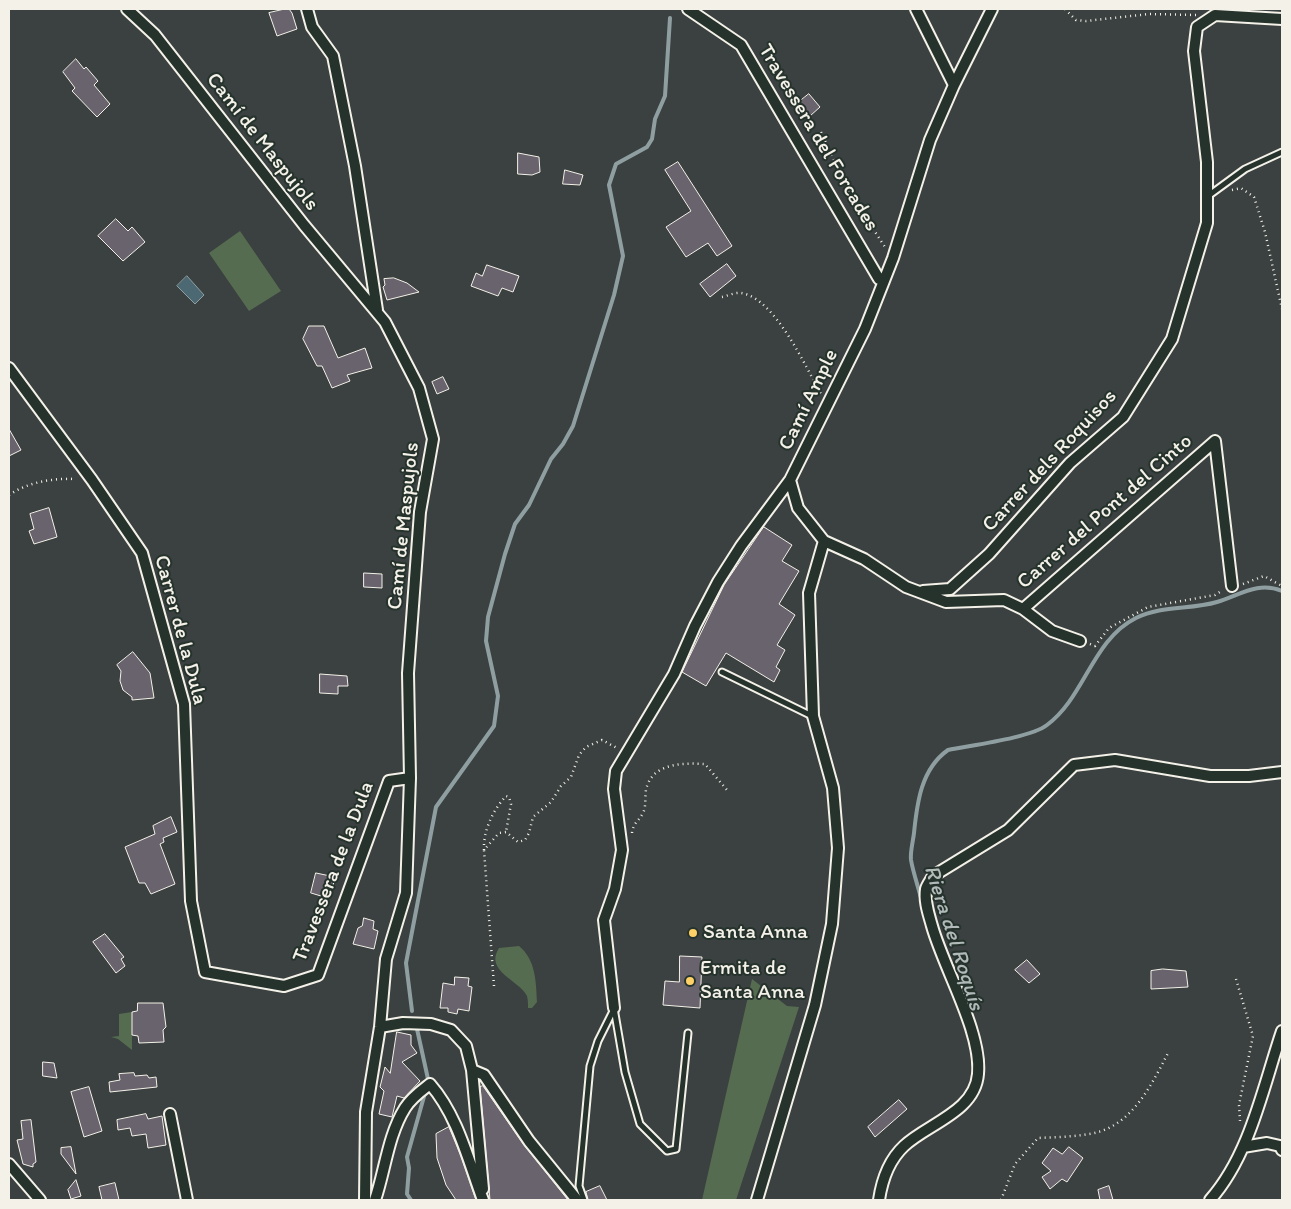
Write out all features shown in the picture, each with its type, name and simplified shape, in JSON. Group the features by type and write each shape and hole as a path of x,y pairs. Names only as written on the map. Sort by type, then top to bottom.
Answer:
{"street":[{"name":"Camí de Maspujols","path":"127,9 155,35 304,225 377,311 403,354 419,388 433,439 420,512 408,673 410,778 406,893 386,959 380,1027 366,1112 364,1200"},
{"path":"308,9 312,27 333,56 355,166 377,311"},
{"name":"Travessera del Forcades","path":"688,9 741,46 879,279"},
{"path":"916,9 954,85"},
{"name":"Camí Ample","path":"992,9 954,85 930,140 893,258 865,329 790,480 798,508 824,542 864,559 906,587 946,602 1004,600 1023,609 1052,631 1080,641"},
{"path":"1216,15 1282,19"},
{"name":"Carrer dels Roquisos","path":"922,592 950,589 988,554 1070,463 1123,417 1172,339 1207,223 1207,162 1194,51 1197,27 1216,15"},
{"name":"Carrer de la Dula","path":"9,368 92,480 142,553 184,704 191,901 205,972"},
{"name":"Carrer del Pont del Cinto","path":"1023,609 1215,441 1232,586"},
{"path":"614,1008 604,920 615,889 622,850 614,789 616,771 674,674 695,626 718,582 741,546 790,480"},
{"path":"757,1200 815,1005 832,924 838,848 833,788 813,716 809,593 824,542"},
{"path":"879,1200 886,1172 904,1146 954,1113 971,1092 979,1075 976,1047 939,952 926,906 926,888 934,876 1008,830 1074,765 1115,760 1210,776 1249,776 1282,772"},
{"name":"Travessera de la Dula","path":"205,972 284,986 318,975 388,781 410,778"},
{"path":"380,1027 403,1023 431,1024 451,1030 466,1046 472,1070 484,1200"},
{"path":"1210,1200 1217,1192 1243,1147 1282,1031"},
{"path":"472,1070 484,1076 529,1141 577,1200"},
{"path":"375,1200 395,1129 405,1108 430,1084 444,1100 454,1121 484,1200"},
{"path":"170,1114 187,1200"},
{"path":"1243,1147 1267,1143 1280,1146 1282,1150"},
{"path":"9,1164 40,1200"}],"lane":[{"path":"1207,196 1245,170 1282,152"},
{"path":"722,672 813,716"},
{"path":"614,1008 625,1072 640,1124 667,1151 676,1149 688,1033"},
{"path":"584,1200 579,1186 590,1066 598,1041 614,1008"}],"path":[{"path":"1065,9 1076,20 1086,21 1149,14 1216,15"},
{"path":"821,132 848,191 893,258"},
{"path":"1207,196 1241,188 1254,197 1265,232 1282,309"},
{"path":"722,297 739,292 758,299 772,312 827,404"},
{"path":"9,495 21,487 61,478 92,480"},
{"path":"1080,641 1095,646 1109,628 1148,607 1214,595 1232,586 1264,576 1282,586"},
{"path":"506,832 518,842 525,840 533,817 551,802 561,786 571,777 579,755 586,747 602,740 626,753"},
{"path":"622,850 630,848 633,824 643,813 647,785 655,773 679,763 705,764 727,790"},
{"path":"494,986 483,839 497,806 506,796 509,797 512,804 506,832"},
{"path":"484,850 499,834 506,832"},
{"path":"1236,979 1253,1036 1239,1105 1240,1122"},
{"path":"1001,1200 1015,1164 1038,1138 1090,1134 1120,1122 1150,1088 1169,1051"}],"green space":[{"path":"240,231 281,291 249,311 209,253"},
{"path":"519,946 529,958 534,972 537,1002 532,1008 528,1008 527,996 523,990 504,975 496,963 499,948"},
{"path":"752,979 787,1006 799,1007 736,1200 702,1200"},
{"path":"132,1012 132,1050 118,1039 111,1037 119,1036 119,1014"}],"water":[{"path":"187,276 204,295 195,304 177,286"}],"building":[{"path":"289,9 292,13 297,29 277,36 269,13"},
{"path":"76,59 98,81 94,85 110,104 97,117 72,91 75,88 63,72"},
{"path":"809,94 820,107 810,116 799,102"},
{"path":"518,153 539,157 540,172 532,175 518,174"},
{"path":"678,162 732,246 717,256 708,243 686,257 666,227 691,211 665,170"},
{"path":"565,170 583,175 580,185 563,184"},
{"path":"116,219 128,231 132,227 145,242 123,261 98,236"},
{"path":"727,264 736,276 710,297 700,284"},
{"path":"487,265 519,276 513,292 502,288 498,296 471,286 476,273 482,276"},
{"path":"394,278 407,283 419,292 387,300 383,287 385,285 384,279"},
{"path":"309,326 324,326 338,358 365,348 372,368 347,375 350,381 332,388 322,366 317,366 303,339"},
{"path":"443,377 449,389 437,394 432,382"},
{"path":"9,429 21,450 9,456"},
{"path":"49,508 57,537 34,544 29,531 34,529 30,514"},
{"path":"764,527 792,545 782,561 799,571 779,604 795,615 777,645 785,650 776,667 780,670 774,682 726,653 706,686 682,672 724,585"},
{"path":"364,573 382,574 382,588 364,587"},
{"path":"133,652 150,673 154,698 132,700 132,697 123,690 120,681 121,671 117,665"},
{"path":"320,674 347,676 348,686 338,686 338,694 320,693"},
{"path":"171,817 177,832 163,838 164,842 160,844 175,884 151,894 145,883 139,883 125,847 155,834 153,826"},
{"path":"316,873 335,877 332,890 323,888 321,896 311,893"},
{"path":"364,918 374,921 373,929 378,931 374,949 353,944 358,928 362,926"},
{"path":"105,934 124,957 121,959 125,966 116,973 93,942"},
{"name":"Ermita de Santa Anna","path":"680,956 702,957 700,1008 663,1005 665,981 679,982"},
{"path":"1027,960 1040,974 1029,983 1015,970"},
{"path":"1163,969 1186,971 1188,987 1151,989 1151,971"},
{"path":"455,977 469,978 468,986 472,987 469,1011 458,1009 457,1014 448,1012 448,1008 440,1008 443,983 454,985"},
{"path":"138,1003 163,1003 166,1027 163,1030 164,1042 139,1043 138,1036 132,1035 132,1012 137,1011"},
{"path":"397,1032 411,1035 411,1045 417,1053 402,1062 420,1081 404,1098 397,1096 392,1117 379,1114 384,1091 380,1087 385,1067 390,1073"},
{"path":"43,1062 54,1063 57,1078 43,1076"},
{"path":"134,1073 135,1076 147,1075 149,1078 156,1077 157,1087 110,1092 109,1082 120,1080 119,1074"},
{"path":"483,1086 524,1145 568,1200 490,1200 480,1087"},
{"path":"89,1087 102,1131 84,1137 71,1092"},
{"path":"899,1100 907,1109 875,1137 868,1127"},
{"path":"146,1114 148,1119 162,1116 166,1145 148,1148 146,1134 132,1136 130,1128 118,1130 117,1120"},
{"path":"31,1120 36,1162 33,1164 33,1167 23,1164 17,1140 23,1139 21,1121"},
{"path":"449,1127 476,1200 456,1200 446,1185 437,1158 436,1134"},
{"path":"71,1147 76,1174 61,1154 61,1148"},
{"path":"1069,1147 1083,1158 1067,1182 1062,1179 1050,1189 1042,1177 1051,1171 1042,1163 1053,1148 1062,1154"},
{"path":"76,1180 81,1196 71,1199 68,1190"},
{"path":"115,1183 119,1200 102,1200 99,1187"},
{"path":"600,1186 607,1200 588,1200 586,1192"},
{"path":"1109,1186 1113,1200 1100,1200 1098,1190"}],"waterway":[{"path":"412,1011 406,963 436,807 494,726 498,696 486,641 488,617 515,524 529,505 551,459 563,444 573,426 614,295 623,256 609,185 616,164 647,147 652,139 655,119 665,96 670,18"},
{"name":"Riera del Roquís","path":"921,898 911,857 919,799 926,777 939,758 948,750 1028,734 1047,725 1071,700 1109,640 1121,628 1136,618 1166,609 1217,602 1257,588 1273,588 1282,591"},
{"path":"417,1029 428,1079"},
{"path":"411,1200 407,1194 409,1168 407,1157 425,1093"}],"place":[{"name":"Santa Anna","path":"693,933"},
{"name":"Ermita de Santa Anna","path":"690,981"}]}
